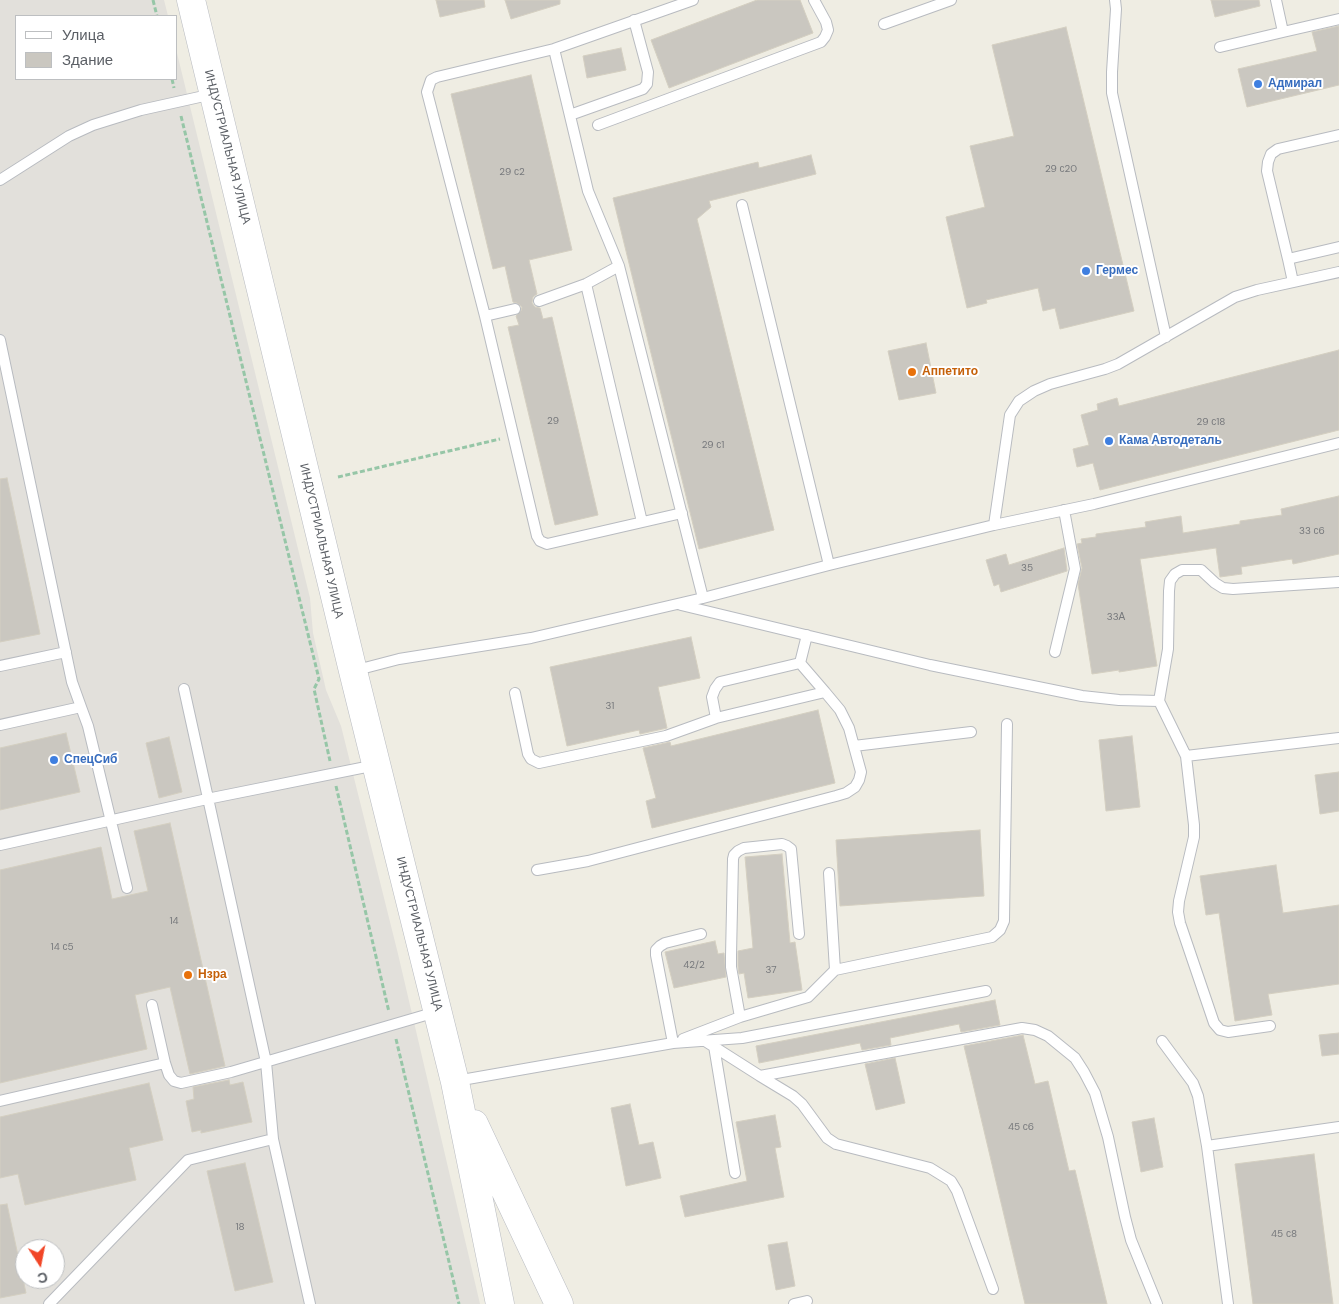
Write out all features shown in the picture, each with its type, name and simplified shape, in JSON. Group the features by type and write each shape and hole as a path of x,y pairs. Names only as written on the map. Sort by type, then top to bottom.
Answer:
{"main road":[{"name":"ИНДУСТРИАЛЬНАЯ УЛИЦА","path":"191,0 352,671 455,1082 500,1304"},
{"name":"ИНДУСТРИАЛЬНАЯ УЛИЦА","path":"455,1082 559,1304"}],"lane":[{"path":"682,513 547,544 540,541 537,536 486,316 428,86 431,80 437,77 554,49 693,0"},
{"path":"598,125 821,42 828,30 826,22 814,0"},
{"path":"884,24 951,0"},
{"path":"1115,0 1112,93 1166,337"},
{"path":"1278,1 1283,32"},
{"path":"1220,47 1339,19"},
{"path":"570,115 643,88 647,84 648,72 634,20"},
{"path":"554,49 588,190 619,266 703,598"},
{"path":"0,180 69,136 119,116 214,94"},
{"path":"1294,282 1267,171 1268,162 1271,154 1278,149 1339,135"},
{"path":"742,206 829,565"},
{"path":"1288,259 1339,247"},
{"path":"539,301 586,284 619,266"},
{"path":"994,525 1010,415 1019,401 1034,391 1050,384 1112,367 1235,297 1339,272"},
{"path":"586,284 642,522"},
{"path":"486,316 515,309"},
{"path":"0,340 72,682 88,726 127,888"},
{"path":"352,671 399,659 531,638 679,604 829,565 1339,443"},
{"path":"1055,652 1075,569 1064,510"},
{"path":"1270,1026 1228,1032 1220,1030 1214,1023 1180,923 1179,902 1194,837 1194,825 1186,756 1159,701 1168,649 1170,581 1175,574 1182,570 1201,570 1223,588 1339,582"},
{"path":"679,604 930,664 1082,696 1119,700 1159,701"},
{"path":"800,663 807,635"},
{"path":"0,666 66,652"},
{"path":"538,870 588,861 846,793 855,787 861,772 849,728 840,710 800,663"},
{"path":"716,718 712,697 714,688 720,682 800,663"},
{"path":"184,689 266,1062 273,1139 310,1304"},
{"path":"515,692 528,754 531,759 539,762 666,736 716,718 825,692"},
{"path":"0,725 81,707"},
{"path":"673,1043 740,1018 808,997 836,970 992,936 1000,930 1004,921 1007,724"},
{"path":"854,746 971,732"},
{"path":"1186,756 1339,738"},
{"path":"0,845 207,799 376,765"},
{"path":"740,1018 731,967 733,859 738,851 744,848 782,844 791,849 799,934"},
{"path":"829,874 836,970"},
{"path":"673,1043 656,950 665,943 701,934"},
{"path":"455,1082 673,1043 709,1043 742,1038 986,991"},
{"path":"152,1005 165,1063 174,1081 181,1083 231,1072 438,1012"},
{"path":"760,1076 1022,1028 1035,1030 1048,1036 1074,1058 1084,1072 1094,1093 1108,1137 1131,1240 1157,1304"},
{"path":"1162,1041 1193,1083 1198,1096 1207,1146 1228,1304"},
{"path":"709,1043 798,1100 827,1138 836,1144 930,1168 951,1181 957,1191 993,1289"},
{"path":"709,1043 735,1173"},
{"path":"0,1101 165,1063"},
{"path":"1207,1146 1339,1127"},
{"path":"49,1304 188,1160 273,1139"},
{"path":"794,1304 807,1301"}],"path":[{"path":"153,0 157,15"},
{"path":"172,80 319,679 314,688 333,773 459,1304"},
{"path":"338,477 514,436"}],"shaded area":[{"path":"0,0 164,0 168,15 15,15 15,80 178,80 178,57 310,598 313,633 326,690 341,726 398,954 480,1304 0,1304"}],"building":[{"path":"436,0 484,0 485,7 440,17"},
{"path":"505,0 560,0 560,4 511,19"},
{"path":"757,0 800,0 813,33 669,88 651,40"},
{"path":"1211,0 1259,0 1260,6 1215,17"},
{"path":"1339,26 1339,85 1247,107 1238,69 1317,51 1312,32"},
{"path":"1066,27 1134,311 1060,329 1055,308 1043,311 1038,288 986,300 987,303 967,308 946,217 985,207 970,146 1014,136 992,45"},
{"path":"621,48 626,70 587,78 583,56"},
{"path":"531,75 572,250 529,260 537,294 533,297 532,303 535,307 540,308 543,319 552,317 598,515 555,525 508,327 519,325 516,316 522,307 513,302 505,266 493,269 451,94"},
{"path":"811,155 816,174 709,201 711,207 697,219 774,530 699,549 613,198 758,162 759,168"},
{"path":"926,343 936,393 899,400 888,351"},
{"path":"1339,350 1339,430 1100,490 1093,463 1077,467 1073,449 1089,445 1081,415 1098,410 1097,404 1117,398 1119,406"},
{"path":"7,478 40,634 0,642 0,479"},
{"path":"1339,496 1339,554 1293,564 1292,559 1241,567 1242,574 1220,577 1216,548 1140,559 1157,666 1092,674 1078,584 1082,568 1077,544 1082,543 1081,539 1096,537 1096,534 1146,527 1145,522 1181,516 1183,533 1240,524 1240,521 1282,515 1281,509"},
{"path":"1064,548 1067,571 1001,592 999,584 994,586 986,560 1006,554 1009,565"},
{"path":"691,637 700,678 658,687 667,728 640,734 639,730 567,746 550,667"},
{"path":"818,710 835,783 652,828 646,801 656,798 643,748 670,742 671,746"},
{"path":"66,733 80,792 0,810 0,748"},
{"path":"1132,736 1140,807 1106,811 1099,740"},
{"path":"169,737 182,792 159,798 146,743"},
{"path":"1339,772 1339,811 1320,814 1315,775"},
{"path":"170,823 225,1066 190,1074 170,987 135,995 147,1049 0,1083 0,870 101,847 112,899 148,891 134,831"},
{"path":"980,830 984,896 840,906 836,840"},
{"path":"782,854 790,943 795,942 802,990 748,998 744,973 739,974 738,966 738,951 753,948 745,857"},
{"path":"1276,865 1283,913 1339,905 1339,984 1268,994 1272,1015 1235,1021 1219,913 1206,915 1200,876"},
{"path":"715,941 718,954 724,953 726,977 674,988 665,952"},
{"path":"995,1000 1000,1025 961,1032 959,1024 890,1038 891,1045 862,1050 860,1043 759,1063 756,1046"},
{"path":"1339,1033 1339,1054 1322,1056 1319,1035"},
{"path":"1023,1035 1035,1084 1048,1081 1069,1171 1075,1170 1107,1304 1025,1304 964,1046"},
{"path":"895,1058 905,1103 876,1110 865,1064"},
{"path":"229,1080 230,1085 243,1082 252,1122 201,1133 201,1130 192,1132 186,1101 194,1099 193,1087"},
{"path":"149,1083 163,1140 129,1148 136,1180 25,1205 18,1174 0,1178 0,1117"},
{"path":"630,1104 639,1145 653,1142 661,1178 626,1186 611,1108"},
{"path":"775,1115 781,1147 775,1148 784,1197 685,1217 680,1196 747,1181 736,1122"},
{"path":"1154,1118 1163,1167 1141,1172 1132,1122"},
{"path":"1314,1154 1333,1304 1253,1304 1235,1164"},
{"path":"245,1163 273,1282 235,1291 207,1171"},
{"path":"7,1204 15,1241 15,1289 25,1289 26,1293 0,1298 0,1205"},
{"path":"787,1242 795,1286 776,1290 768,1245"}],"place":[{"name":"Адмирал","path":"1258,84"},
{"name":"Гермес","path":"1086,271"},
{"name":"Аппетито","path":"912,372"},
{"name":"Кама Автодеталь","path":"1109,441"},
{"name":"СпецСиб","path":"54,760"},
{"name":"Нзра","path":"188,975"}]}
